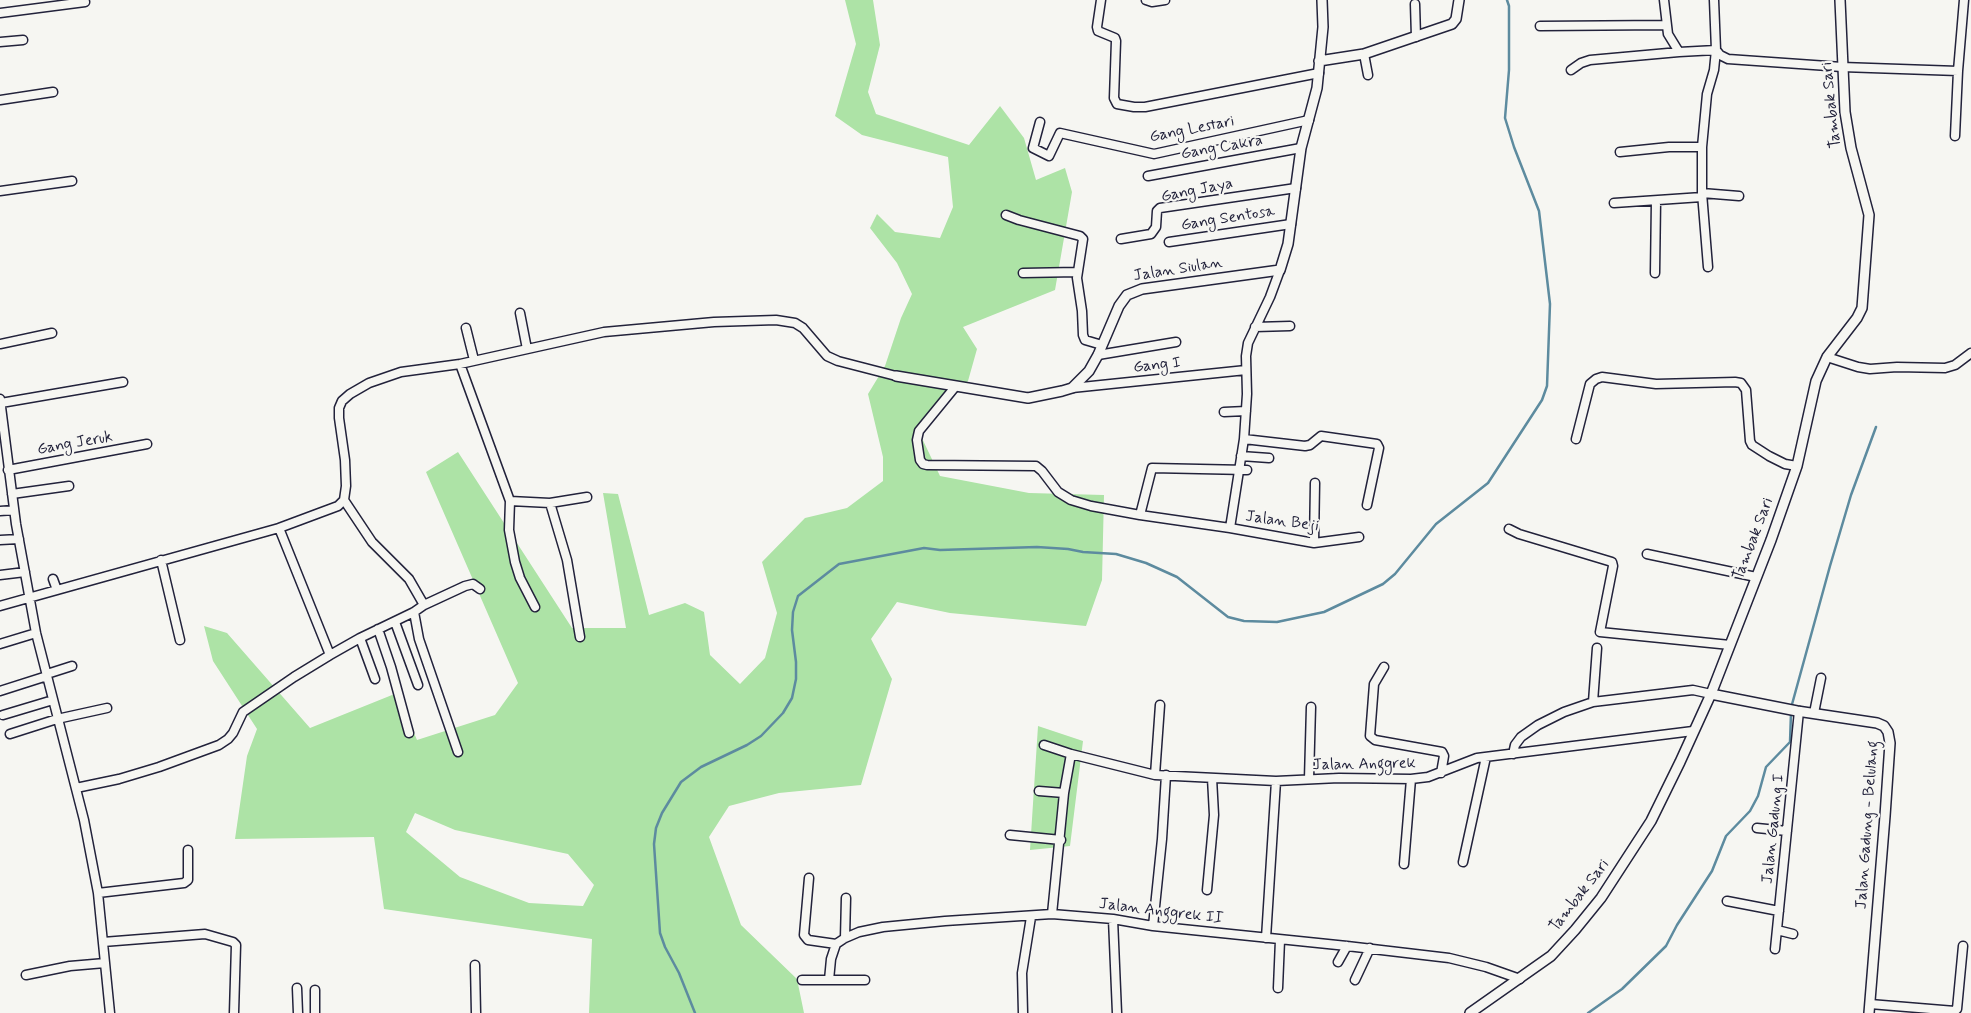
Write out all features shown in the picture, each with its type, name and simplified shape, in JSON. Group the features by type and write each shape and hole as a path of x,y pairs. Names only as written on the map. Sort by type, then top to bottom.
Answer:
{"street":[{"path":"1101,0 1098,31 1115,38 1116,41 1114,98 1117,104 1146,107 1319,74"},
{"path":"1146,0 1152,2 1165,0"},
{"path":"1230,528 1243,469 1241,456 1246,411 1248,343 1270,297 1286,255 1301,148 1319,74 1323,27 1322,0"},
{"path":"1320,61 1364,54 1455,22 1459,0"},
{"path":"1664,0 1669,38 1679,52"},
{"path":"1708,267 1702,195 1702,147 1707,94 1714,70 1716,50 1714,0"},
{"name":"Tambak Sari","path":"1470,1013 1550,956 1575,930 1601,898 1651,821 1711,694 1756,577 1797,466 1816,381 1827,357 1857,318 1862,308 1869,216 1848,136 1842,67 1840,0"},
{"path":"1955,136 1964,0"},
{"path":"0,14 85,2"},
{"path":"1414,4 1416,37"},
{"path":"1540,26 1666,25"},
{"path":"0,42 23,40"},
{"path":"1571,70 1581,63 1590,60 1716,50"},
{"path":"1716,50 1720,55 1728,59 1842,67 1958,72"},
{"path":"1364,54 1368,75"},
{"path":"0,100 53,92"},
{"name":"Gang Lestari","path":"1040,122 1032,148 1049,156 1060,133 1154,154 1309,120"},
{"path":"1620,152 1669,147 1702,147"},
{"name":"Gang Cakra","path":"1148,176 1301,148"},
{"path":"0,191 72,180"},
{"name":"Gang Jaya","path":"1121,239 1151,234 1156,227 1157,211 1160,208 1296,188"},
{"path":"1614,203 1656,201 1702,195 1739,196"},
{"path":"1655,273 1656,201"},
{"path":"1006,214 1019,220 1081,237 1083,244 1077,272 1084,338 1102,345"},
{"name":"Gang Sentosa","path":"1169,242 1291,224"},
{"name":"Jalan Siulan","path":"1072,388 1089,371 1123,298 1134,291 1280,270"},
{"path":"1023,273 1077,272"},
{"path":"520,313 527,349"},
{"path":"424,605 409,578 372,542 344,500 346,474 339,408 342,401 369,382 392,375 460,364 604,332 705,322 776,320 795,323 802,328 827,356 876,372 1028,398 1072,388"},
{"path":"1255,327 1290,326"},
{"path":"466,328 474,360"},
{"path":"0,344 52,333"},
{"path":"1098,355 1176,342"},
{"path":"1827,357 1870,369 1897,366 1945,368 1956,365 1971,353"},
{"path":"460,364 510,501 509,530 514,555 520,578 535,607"},
{"name":"Gang I","path":"1072,388 1246,370"},
{"path":"1576,439 1590,384 1596,379 1602,377 1656,384 1735,382 1741,383 1746,390 1752,445 1785,464 1797,466"},
{"path":"110,1013 98,893 76,788 47,675 39,657 12,494 3,453 0,401 123,382"},
{"name":"Jalan Beji","path":"955,387 919,431 917,436 920,460 923,464 1036,466 1058,492 1071,500 1091,506 1314,543 1359,537"},
{"path":"1224,412 1246,411"},
{"path":"1244,439 1305,446 1310,445 1321,436 1377,444 1379,448 1367,505"},
{"name":"Gang Jeruk","path":"0,476 8,472 147,444"},
{"path":"1241,456 1269,458"},
{"path":"1140,515 1152,468 1243,469"},
{"path":"1314,484 1314,543"},
{"path":"12,494 69,486"},
{"path":"510,501 550,503 587,497"},
{"path":"0,606 279,528 335,508 344,500"},
{"path":"550,503 567,560 580,637"},
{"path":"0,511 14,510"},
{"path":"279,528 330,655"},
{"path":"1508,529 1612,562 1600,632 1730,645"},
{"path":"0,540 19,539"},
{"path":"1646,554 1756,577"},
{"path":"161,560 180,640"},
{"path":"0,575 24,572"},
{"path":"53,579 57,590"},
{"path":"76,788 119,779 219,745 233,733 243,712 294,676 360,638 395,622 424,605 470,584 480,589"},
{"path":"414,612 419,639 458,752"},
{"path":"395,622 418,685"},
{"path":"378,629 391,667 409,733"},
{"path":"0,644 36,633"},
{"path":"360,638 375,679"},
{"path":"1593,702 1597,648"},
{"path":"0,691 72,666"},
{"path":"1384,667 1374,684 1370,736 1375,740 1442,752 1444,756 1441,773"},
{"path":"1814,713 1821,678"},
{"path":"1512,754 1515,745 1521,737 1538,725 1564,712 1593,702 1693,690 1711,694"},
{"name":"Jalan Gadung - Belulang","path":"1711,694 1785,709 1877,723 1884,726 1889,737 1870,1009"},
{"path":"3,715 53,700"},
{"path":"1155,775 1160,705"},
{"path":"1309,779 1311,707"},
{"path":"10,734 57,719 107,708"},
{"name":"Jalan Gadung I","path":"1775,949 1798,711"},
{"name":"Jalan Anggrek","path":"1044,745 1071,754 1155,775 1276,781 1309,779 1411,779 1428,778 1463,762 1486,757 1693,731"},
{"path":"1052,914 1061,840 1064,793 1071,754"},
{"path":"1463,862 1486,757"},
{"path":"1153,926 1162,839 1166,775"},
{"path":"1207,890 1214,815 1212,778"},
{"path":"1404,864 1411,779"},
{"path":"1266,938 1276,781"},
{"path":"1038,791 1064,793"},
{"path":"1757,828 1787,831"},
{"path":"1010,834 1061,840"},
{"path":"98,893 184,883 188,880 188,850"},
{"path":"809,878 804,935 808,940 836,944 831,959 829,980"},
{"path":"846,898 846,938"},
{"path":"1727,901 1779,911"},
{"name":"Jalan Anggrek II","path":"836,944 859,932 883,927 1052,914 1113,919 1153,926 1370,948 1448,958 1486,967 1520,979"},
{"path":"1023,1013 1022,973 1031,917"},
{"path":"1113,919 1117,1013"},
{"path":"1777,930 1793,934"},
{"path":"103,942 205,934 232,942 236,945 234,1013"},
{"path":"1278,988 1280,940"},
{"path":"1338,962 1347,946"},
{"path":"1870,1009 1955,1011 1957,1009 1963,946"},
{"path":"1356,980 1370,948"},
{"path":"26,975 70,966 105,963"},
{"path":"475,965 476,1013"},
{"path":"802,980 865,980"},
{"path":"297,988 298,1013"},
{"path":"315,990 315,1013"}],"green space":[{"path":"845,0 873,0 880,45 868,92 876,114 969,145 1000,106 1024,138 1036,180 1065,168 1072,192 1055,290 963,327 977,349 968,381 919,432 940,476 1029,493 1104,495 1102,580 1086,626 950,613 897,602 871,639 892,679 861,785 779,793 729,806 709,837 741,925 797,979 804,1013 589,1013 592,939 384,909 374,837 235,839 247,756 257,729 213,661 204,626 227,633 310,728 397,693 417,740 495,715 518,683 426,472 458,452 572,628 626,628 603,493 618,494 649,615 685,603 704,612 710,655 740,684 765,658 777,613 762,562 805,518 847,508 883,481 883,457 868,394 885,366 901,318 912,294 897,263 870,228 877,214 895,232 940,238 953,207 948,157 862,135 835,116 856,44","holes":["415,813 455,830 568,854 594,885 583,906 529,903 460,877 406,832"]},
{"path":"1038,726 1083,741 1070,846 1030,850"}],"waterway":[{"path":"695,1013 660,933 654,844 656,828 662,813 681,782 701,767 747,745 761,736 783,713 792,698 796,679 792,630 793,612 798,596 839,564 924,548 940,550 1037,547 1116,554 1146,563 1177,577 1228,617 1244,621 1277,622 1324,612 1383,584 1395,574 1436,524 1488,483 1542,400 1547,386 1550,304 1539,211 1514,147 1505,118 1509,70 1509,6 1507,0"},
{"path":"1791,708 1851,495 1876,427"},
{"path":"1588,1013 1622,989 1666,946 1677,925 1712,871 1726,836 1750,811 1758,796 1766,767 1790,742 1791,713"}]}
